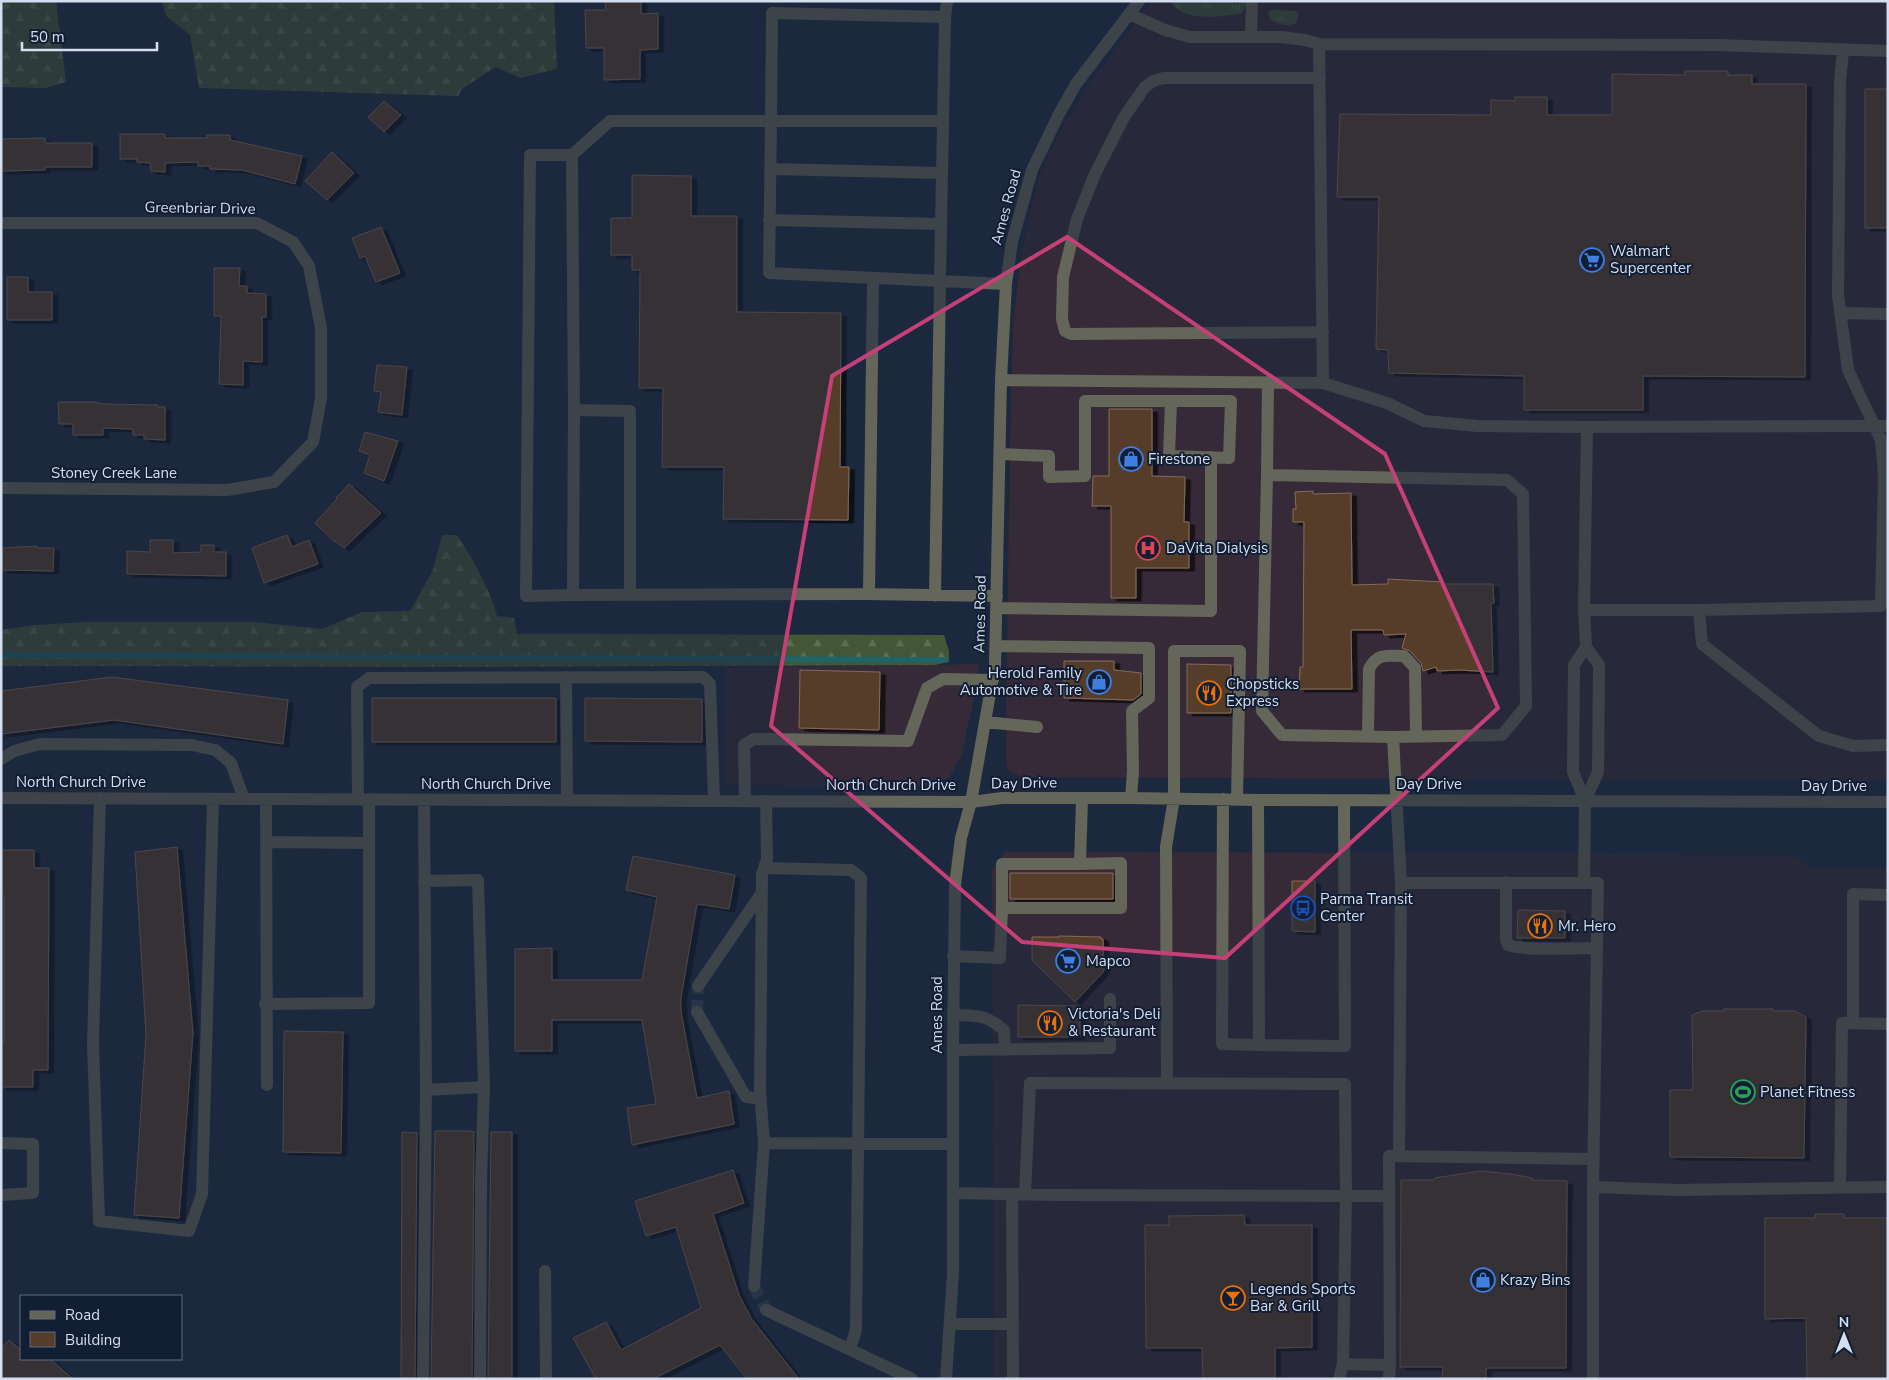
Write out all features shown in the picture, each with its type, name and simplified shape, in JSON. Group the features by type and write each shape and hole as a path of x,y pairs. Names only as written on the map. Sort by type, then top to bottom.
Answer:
{"street":[{"path":"935,596 945,18 947,1"},
{"name":"Ames Road","path":"946,1379 954,1274 953,956 955,885 961,838 971,802 986,722 996,646 1001,380 1006,284 1012,242 1032,170 1076,84 1139,1"},
{"path":"1251,37 1252,1"},
{"path":"945,18 772,14 768,273 1006,284"},
{"path":"1129,14 1165,30 1190,37 1281,37 1319,44 1718,45 1771,46 1843,51 1888,51"},
{"path":"1319,44 1323,383"},
{"path":"1584,610 1700,610 1881,606 1884,474 1881,440 1848,370 1838,295 1840,81 1843,51"},
{"path":"1320,78 1164,78 1153,80 1145,87 1124,117 1111,141 1077,219 1063,277 1062,319 1066,331 1071,334 1322,332"},
{"path":"943,121 610,121 572,155 530,155 526,596 869,594 935,596 997,602 1210,611 1210,457"},
{"path":"572,155 573,595"},
{"path":"770,169 942,173"},
{"path":"769,220 941,224"},
{"name":"Greenbriar Drive","path":"1,223 257,223 293,242 309,266 321,328 321,398 313,442 274,482 226,490"},
{"path":"869,594 873,278"},
{"path":"1841,313 1888,314"},
{"path":"1001,380 1323,383 1387,404 1424,421 1478,426 1888,426"},
{"path":"1267,474 1507,480 1523,494 1526,706 1502,735 1393,737 1282,735 1262,711 1268,382"},
{"path":"1000,454 1049,456 1049,477 1085,476 1085,401 1171,401 1231,401 1229,458 1169,456 1171,401"},
{"path":"574,410 630,411 630,595"},
{"path":"1585,801 1598,772 1599,665 1586,647 1584,610 1587,427"},
{"name":"Stoney Creek Lane","path":"1,488 226,490"},
{"path":"1700,610 1702,644 1819,736 1853,746 1888,745"},
{"path":"996,646 1149,648 1149,698 1132,711 1133,771 1131,798"},
{"path":"1584,883 1585,801 1573,772 1574,665 1586,647"},
{"path":"1167,1084 1166,847 1174,798 1174,651 1240,651 1237,799"},
{"path":"1368,736 1368,669 1379,656 1404,656 1415,668 1416,736"},
{"path":"566,677 567,800"},
{"path":"265,1004 369,1003 369,843 363,799 357,687 369,678 703,677 710,684 714,801"},
{"path":"745,801 744,745 754,739 908,741 927,688 943,679 993,680"},
{"path":"986,722 1037,727"},
{"path":"1393,737 1401,883 1399,1156"},
{"path":"1,759 14,751 40,744 192,745 215,750 231,763 244,799"},
{"name":"North Church Drive","path":"1,798 971,802"},
{"path":"100,798 93,1043 99,1222 189,1231 202,1194 213,799"},
{"name":"Day Drive","path":"971,802 1002,798 1174,798 1258,800 1888,802"},
{"path":"266,799 265,1004 267,1084"},
{"path":"1080,864 1082,799"},
{"path":"1223,799 1222,1044 1345,1046 1344,800"},
{"path":"423,1379 426,1090 424,800"},
{"path":"1258,800 1259,1045"},
{"path":"754,1286 764,1143 761,1099 762,874 767,859 766,801"},
{"path":"266,842 369,843"},
{"path":"953,956 1000,958 1002,864 1121,863 1121,908 1002,908"},
{"path":"764,868 851,870 861,878 856,1330 850,1348"},
{"path":"424,881 478,880 484,1087 481,1179 480,1379"},
{"path":"1506,882 1506,940 1508,945 1527,948 1597,948"},
{"path":"1401,883 1598,883 1593,1187 1593,1379"},
{"path":"698,986 762,894"},
{"path":"1853,1024 1853,894 1888,895"},
{"path":"953,1050 1110,1048 1110,999"},
{"path":"697,1012 746,1097 761,1099"},
{"path":"953,1015 985,1016 1004,1030 1005,1050"},
{"path":"1840,1188 1842,1024 1888,1024"},
{"path":"1025,1194 1030,1083 1344,1084 1346,1195 1343,1364 1339,1379"},
{"path":"426,1090 484,1087"},
{"path":"1,1143 33,1144 33,1193 1,1195"},
{"path":"764,1143 953,1144"},
{"path":"1389,1379 1389,1156 1594,1159"},
{"path":"1593,1187 1677,1190 1888,1186"},
{"path":"953,1193 1389,1196"},
{"path":"1012,1194 1013,1379"},
{"path":"546,1271 546,1379"},
{"path":"766,1310 850,1348 912,1379"},
{"path":"950,1324 1013,1324"},
{"path":"1343,1364 1390,1365"}],"highlighted area":[{"path":"1067,237 1385,454 1498,708 1225,958 1022,942 771,726 832,376"}],"shaded area":[{"path":"1152,1 1888,1 1888,781 1020,777 1007,769 1013,328 1021,253 1039,177 1062,128 1093,79"},
{"path":"979,664 961,756 949,778 926,786 726,785 725,668"},
{"path":"1005,852 1530,853 1793,856 1813,868 1888,868 1888,1379 994,1379 992,870"}],"green space":[{"path":"1,1 56,1 66,82 45,88 1,87"},
{"path":"162,1 554,1 557,69 520,78 496,67 463,88 458,96 199,88 190,35 166,16"},
{"path":"1173,1 1235,1 1236,4 1248,1 1242,13 1204,17 1185,13 1172,3"},
{"path":"1271,10 1296,11 1299,15 1296,23 1290,25 1283,24 1270,19 1268,12"},
{"path":"442,535 457,535 480,574 497,616 514,618 517,634 944,635 949,651 949,662 935,665 1,666 1,630 35,625 88,622 253,622 322,629 362,612 410,611 433,570"}],"building":[{"path":"605,1 641,1 641,14 658,13 658,49 640,50 640,79 604,80 604,48 586,48 585,10 606,10"},
{"name":"Walmart Supercenter","path":"1685,71 1728,71 1728,75 1752,75 1752,84 1806,84 1805,377 1643,376 1643,410 1524,410 1524,376 1389,373 1388,350 1376,349 1379,197 1337,197 1340,114 1491,115 1491,100 1515,101 1515,97 1547,97 1547,115 1612,115 1612,74 1685,75"},
{"path":"1865,89 1888,89 1888,228 1865,228"},
{"path":"384,101 401,115 384,132 368,117"},
{"path":"120,134 165,134 165,138 207,138 207,135 230,135 230,140 302,156 295,184 242,170 210,169 210,166 198,166 198,162 165,163 165,172 151,171 150,163 137,162 137,159 120,159"},
{"path":"45,138 45,143 92,143 92,167 45,167 45,170 1,171 1,139"},
{"path":"332,152 354,173 327,200 305,181"},
{"path":"632,175 691,176 691,216 737,216 737,312 841,313 840,467 849,467 848,520 723,519 724,467 662,467 663,388 639,388 640,270 632,270 632,255 611,255 611,218 632,218"},
{"path":"381,227 400,273 376,282 365,256 360,258 352,238"},
{"path":"214,268 240,268 239,286 247,286 247,293 266,294 266,317 262,317 262,362 243,361 243,385 219,384 221,316 214,316"},
{"path":"7,277 28,277 28,292 52,292 52,320 7,320"},
{"path":"377,365 407,367 402,415 378,412 381,392 374,391"},
{"path":"58,402 96,402 165,407 165,440 144,439 144,435 133,435 133,429 103,428 103,435 73,435 73,424 59,424"},
{"path":"1109,409 1152,409 1152,476 1185,477 1184,522 1189,522 1189,568 1136,568 1136,598 1111,598 1111,506 1092,506 1093,476 1109,476"},
{"path":"365,432 398,441 384,481 364,473 370,455 359,451"},
{"path":"349,484 381,513 344,548 315,523"},
{"path":"1313,491 1313,494 1351,493 1352,585 1388,584 1388,579 1442,582 1442,584 1493,584 1494,603 1491,603 1493,672 1437,671 1436,667 1423,671 1421,663 1410,651 1402,648 1406,634 1384,635 1383,630 1351,630 1352,689 1299,689 1300,667 1303,667 1304,522 1293,522 1293,509 1296,509 1295,492"},
{"path":"287,535 292,547 309,540 318,564 264,583 252,548"},
{"path":"150,540 173,540 173,553 201,552 201,545 214,545 214,552 226,552 226,576 127,574 127,551 150,552"},
{"path":"37,546 37,548 54,548 53,571 2,570 2,548"},
{"path":"1064,661 1114,661 1114,670 1141,673 1141,694 1133,700 1064,698"},
{"path":"1187,664 1231,665 1231,713 1187,713"},
{"path":"800,670 880,672 879,730 799,728"},
{"path":"112,677 288,700 283,744 114,720 1,734 1,691"},
{"path":"372,698 556,698 556,742 372,742"},
{"path":"585,698 702,699 702,742 585,741"},
{"path":"177,847 193,1033 179,1218 134,1215 146,1034 135,852"},
{"path":"1,850 34,850 34,868 49,868 48,1070 33,1070 33,1087 1,1087 1,1042 4,1042 4,896 1,896"},
{"path":"633,856 735,875 729,909 697,904 681,997 681,1012 697,1098 729,1091 734,1124 632,1145 627,1108 656,1104 642,1020 552,1020 552,1051 515,1051 515,949 552,948 552,980 642,980 657,897 626,890"},
{"path":"1010,873 1113,873 1113,899 1010,899"},
{"path":"1292,881 1315,881 1315,932 1292,931"},
{"path":"1518,910 1565,911 1565,938 1517,938"},
{"path":"1032,937 1101,937 1103,939 1104,971 1075,1002 1032,960"},
{"path":"1018,1005 1080,1006 1080,1037 1018,1037"},
{"path":"1724,1009 1795,1011 1806,1017 1804,1158 1670,1157 1670,1090 1693,1090 1692,1015 1703,1011 1724,1011"},
{"path":"284,1031 343,1032 341,1153 283,1152"},
{"path":"435,1131 474,1132 472,1379 431,1379"},
{"path":"402,1132 417,1133 415,1379 401,1379"},
{"path":"491,1132 512,1132 512,1379 488,1379"},
{"path":"733,1170 744,1203 713,1214 739,1295 751,1318 799,1379 747,1379 720,1345 653,1379 596,1379 573,1338 606,1322 621,1350 701,1308 676,1227 646,1236 635,1201"},
{"path":"1480,1171 1511,1174 1532,1178 1532,1180 1567,1181 1566,1368 1486,1368 1486,1379 1442,1379 1443,1367 1400,1367 1401,1180 1434,1180 1435,1178"},
{"path":"1815,1214 1844,1214 1844,1218 1888,1218 1888,1379 1807,1379 1806,1318 1765,1319 1765,1218 1815,1218"},
{"path":"1244,1215 1245,1225 1312,1225 1312,1347 1275,1348 1275,1379 1203,1379 1202,1348 1146,1348 1145,1225 1169,1225 1169,1216"},
{"path":"9,1340 20,1349 20,1360 51,1360 73,1379 1,1379 1,1349"}],"waterway":[{"path":"1,655 945,660"}],"tunnel":[{"path":"697,1012 698,986"},
{"path":"754,1286 766,1310"}],"place":[{"name":"Walmart Supercenter","path":"1592,260"},
{"name":"Firestone","path":"1131,459"},
{"name":"DaVita Dialysis","path":"1148,548"},
{"name":"Herold Family Automotive & Tire","path":"1099,682"},
{"name":"Chopsticks Express","path":"1209,693"},
{"name":"Parma Transit Center","path":"1303,908"},
{"name":"Mr. Hero","path":"1540,926"},
{"name":"Mapco","path":"1068,961"},
{"name":"Victoria's Deli & Restaurant","path":"1050,1023"},
{"name":"Planet Fitness","path":"1743,1092"},
{"name":"Krazy Bins","path":"1483,1280"},
{"name":"Legends Sports Bar & Grill","path":"1233,1298"}]}
